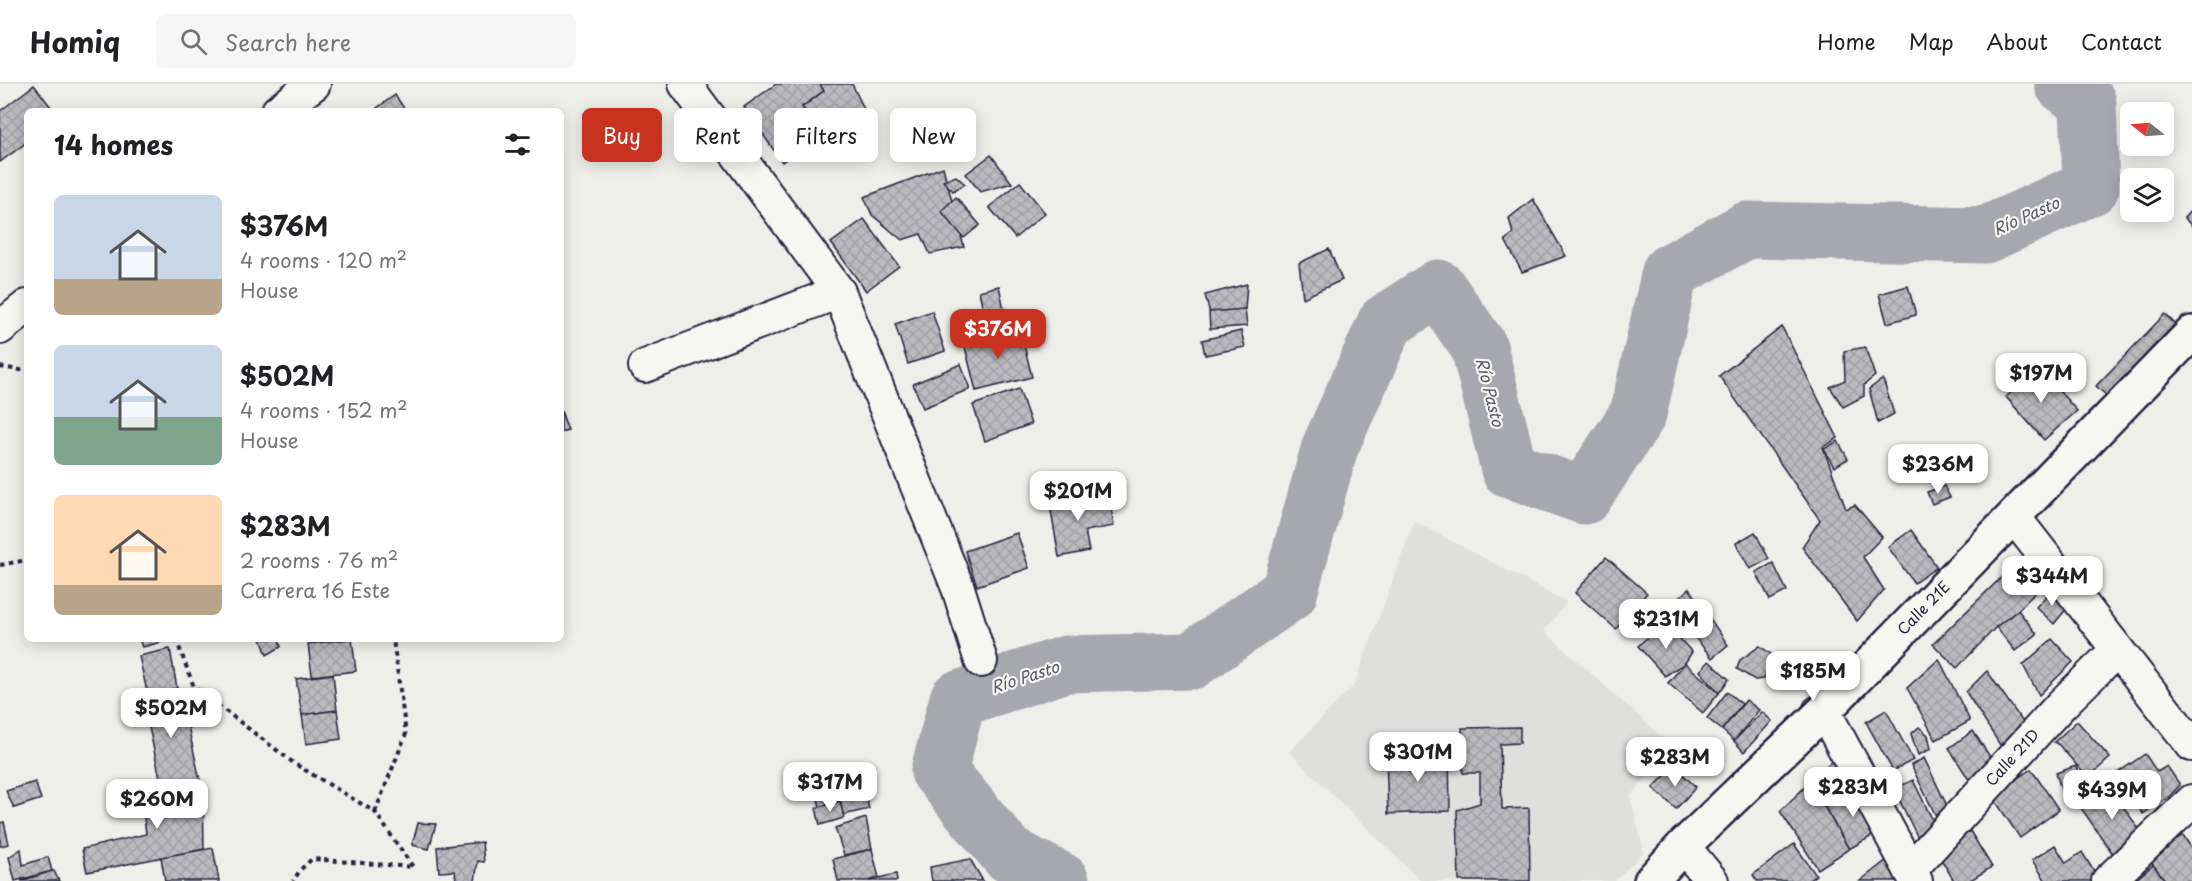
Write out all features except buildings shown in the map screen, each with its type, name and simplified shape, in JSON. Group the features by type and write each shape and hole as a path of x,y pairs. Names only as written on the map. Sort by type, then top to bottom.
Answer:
{"main road":[{"name":"Calle 21E","path":"1651,881 1683,846 1824,711 2192,333"}],"street":[{"path":"282,108 314,84"},
{"path":"685,84 839,292 958,588 981,661"},
{"path":"645,366 839,292"},
{"path":"0,328 24,308"},
{"path":"2014,517 2192,745"},
{"name":"Calle 21D","path":"1913,876 2061,705 2117,650"},
{"path":"1824,711 1913,876"},
{"path":"2108,881 2192,801"},
{"path":"1683,846 1712,881"}],"path":[{"path":"0,368 24,371"},
{"path":"0,564 24,560"},
{"path":"177,642 194,687 295,764 375,812 413,867 312,859 293,881"},
{"path":"375,812 406,734 393,642"}],"shaded area":[{"path":"1414,521 1567,602 1544,631 1673,747 1630,796 1644,852 1615,881 1421,881 1289,752 1355,684"}],"waterway":[{"name":"Río Pasto","path":"1061,881 1008,854 939,771 958,699 1066,664 1191,661 1289,593 1330,447 1386,322 1438,288 1479,347 1509,469 1584,496 1638,414 1670,272 1747,230 1985,235 2091,187 2088,103 2063,84"}]}
